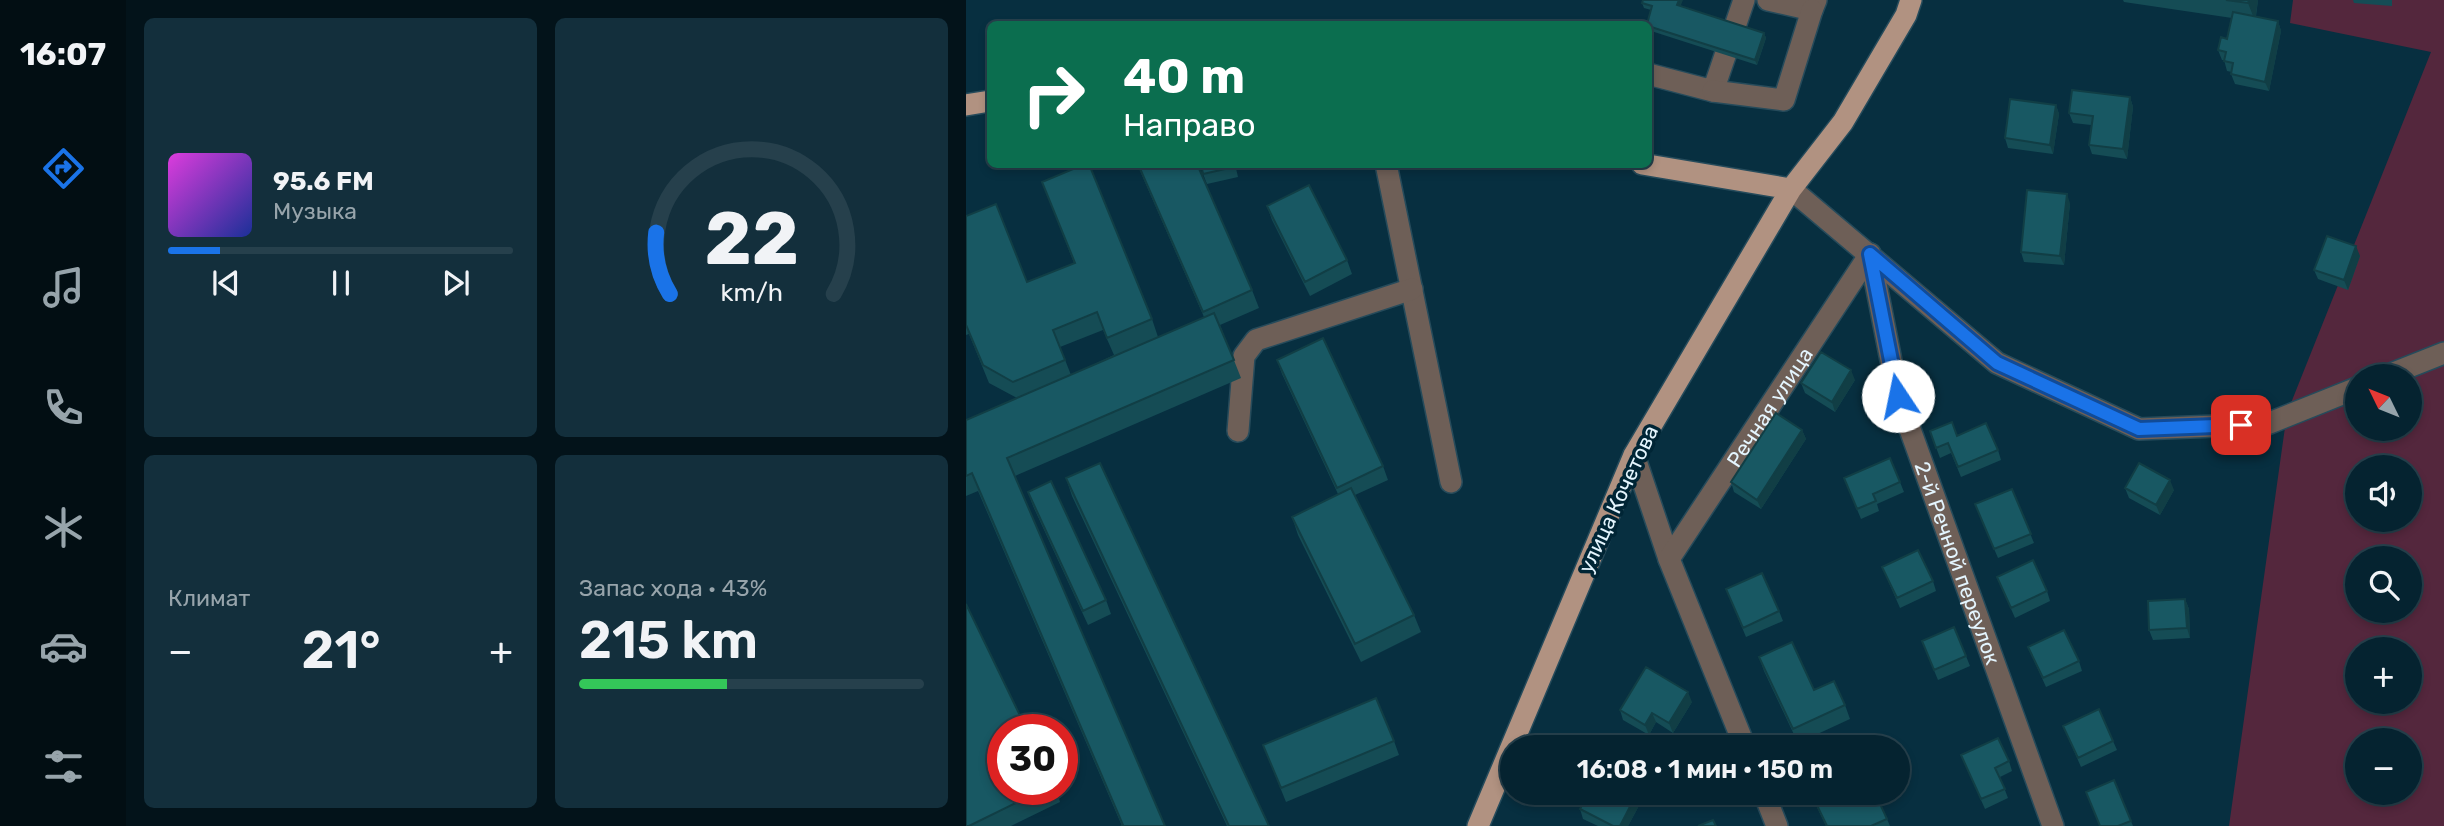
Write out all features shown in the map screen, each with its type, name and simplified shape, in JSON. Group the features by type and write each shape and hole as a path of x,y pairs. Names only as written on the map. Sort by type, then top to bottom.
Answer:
{"main road":[{"name":"улица Кочетова","path":"1478,826 1634,455 1791,189 1843,122 1906,15 1911,0"},
{"path":"966,105 987,102"},
{"path":"1652,166 1791,189"}],"street":[{"path":"1713,91 1744,0"},
{"path":"1652,75 1713,91 1784,100 1814,5 1768,0"},
{"path":"1387,168 1451,482"},
{"path":"1791,189 1997,363 2139,429 2267,424 2345,393"},
{"name":"Речная улица","path":"1669,559 1870,254"},
{"name":"2-й Речной переулок","path":"1870,254 1898,396 2053,826"},
{"path":"1238,431 1244,356 1256,340 1412,289"},
{"path":"2416,364 2444,353"},
{"path":"1634,455 1669,559 1740,735"},
{"path":"1769,805 1777,826"}],"shaded area":[{"path":"2293,0 2444,0 2444,826 2229,826 2287,413 2431,52 2290,23"}],"building":[{"path":"1643,0 1679,0 1677,5 1764,33 1755,60 1652,27 1652,21 1648,21 1652,6 1642,3"},
{"path":"2226,0 2249,0 2248,3"},
{"path":"2233,12 2278,21 2265,82 2231,74 2233,63 2224,61 2226,52 2218,50 2221,37 2227,39"},
{"path":"2072,90 2130,97 2123,149 2089,145 2093,116 2069,113"},
{"path":"2010,99 2056,105 2050,145 2005,138"},
{"path":"1075,168 1091,168 1152,319 1107,338 1097,312 1053,330 1065,360 1013,382 983,365 966,325 966,216 996,204 1027,282 1075,263 1042,182"},
{"path":"1140,168 1199,168 1252,290 1203,312"},
{"path":"1202,168 1230,168 1203,174"},
{"path":"1309,185 1347,260 1305,282 1267,206"},
{"path":"2027,190 2067,194 2060,256 2021,252"},
{"path":"2327,236 2356,246 2344,280 2314,270"},
{"path":"1214,313 1234,360 1007,458 1165,826 1121,826 1123,825 1078,720 1078,714 1075,714 972,473 966,476 966,420"},
{"path":"1323,338 1383,466 1337,488 1277,360"},
{"path":"1821,352 1851,370 1832,402 1801,383"},
{"path":"1776,413 1802,430 1757,500 1731,482"},
{"path":"1952,422 1957,436 1986,423 1998,450 1958,467 1948,443 1936,448 1930,431"},
{"path":"1890,458 1900,482 1873,494 1876,501 1857,509 1844,478"},
{"path":"1100,463 1269,826 1229,826 1066,478"},
{"path":"2139,463 2170,480 2156,505 2125,488"},
{"path":"1051,481 1106,600 1083,611 1028,492"},
{"path":"1351,488 1414,615 1355,644 1292,517"},
{"path":"2012,489 2031,534 1994,549 1975,504"},
{"path":"1918,550 1933,581 1897,598 1882,567"},
{"path":"2033,560 2047,591 2011,608 1997,577"},
{"path":"1762,573 1779,611 1743,628 1726,589"},
{"path":"2185,599 2187,628 2149,630 2148,601"},
{"path":"966,604 1019,714 987,714 987,805 1012,805 966,826"},
{"path":"1954,627 1966,656 1934,670 1922,641"},
{"path":"2064,630 2079,661 2043,678 2028,647"},
{"path":"1792,642 1814,690 1834,681 1845,705 1793,729 1759,657"},
{"path":"1646,667 1688,692 1669,723 1652,713 1645,725 1620,710"},
{"path":"1376,698 1394,741 1281,788 1263,745"},
{"path":"2099,709 2113,741 2078,758 2063,726"},
{"path":"1998,738 2009,761 1995,768 2005,789 1981,799 1961,755"},
{"path":"2114,780 2131,821 2118,826 2100,826 2086,792"},
{"path":"1582,805 1631,805 1620,826 1613,826 1580,809"},
{"path":"1817,805 1881,805 1887,819 1871,826 1827,826"},
{"path":"1713,820 1716,826 1698,826"}],"route":[{"path":"1898,396 1870,254 1997,363 2139,429 2241,425"}]}
